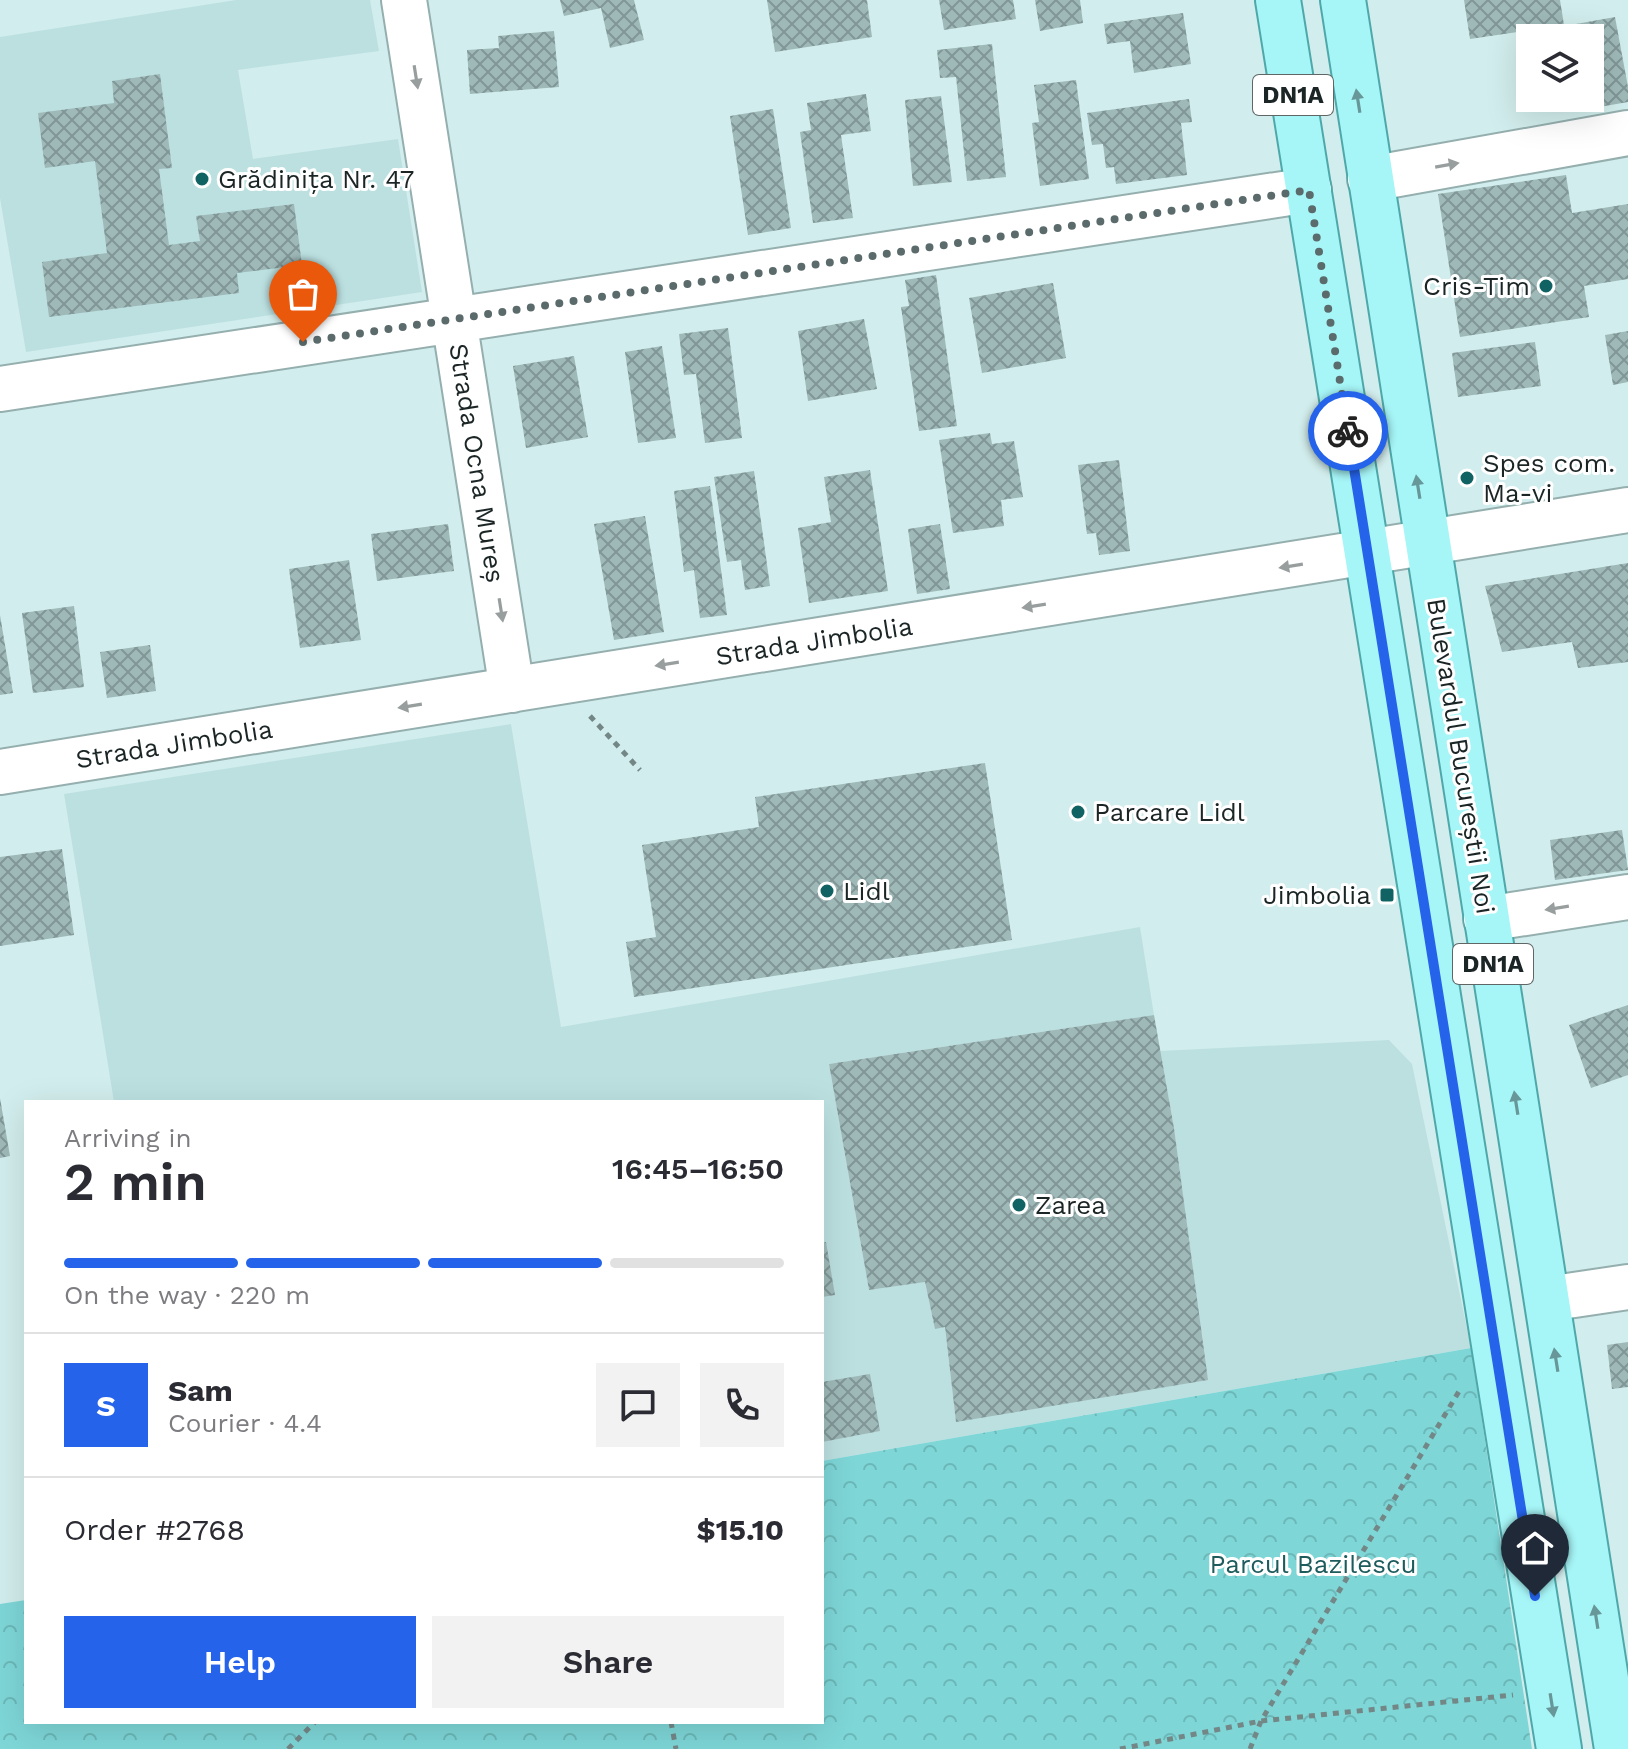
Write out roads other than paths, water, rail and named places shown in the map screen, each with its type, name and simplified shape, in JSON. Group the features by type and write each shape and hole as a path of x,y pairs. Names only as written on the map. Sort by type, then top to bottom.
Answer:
{"main road":[{"name":"DN1A","path":"1278,0 1559,1749"},
{"name":"Bulevardul Bucureștii Noi","path":"1343,0 1547,1299 1617,1681 1617,1749"}],"street":[{"name":"Strada Ocna Mureș","path":"404,0 512,690"},
{"path":"1370,179 1628,133"},
{"path":"0,389 1309,190"},
{"name":"Strada Jimbolia","path":"0,772 1628,510"},
{"path":"1486,919 1628,897"},
{"path":"1547,1299 1628,1287"}],"place":[{"name":"Grădinița Nr. 47","path":"202,179"},
{"name":"Cris-Tim","path":"1546,286"},
{"name":"Spes com. Ma-vi","path":"1467,478"},
{"name":"Parcare Lidl","path":"1078,812"},
{"name":"Lidl","path":"827,891"},
{"name":"Jimbolia","path":"1387,895"},
{"name":"Zarea","path":"1019,1205"}],"park label":[{"name":"Parcul Bazilescu","path":"1313,1564"}]}
